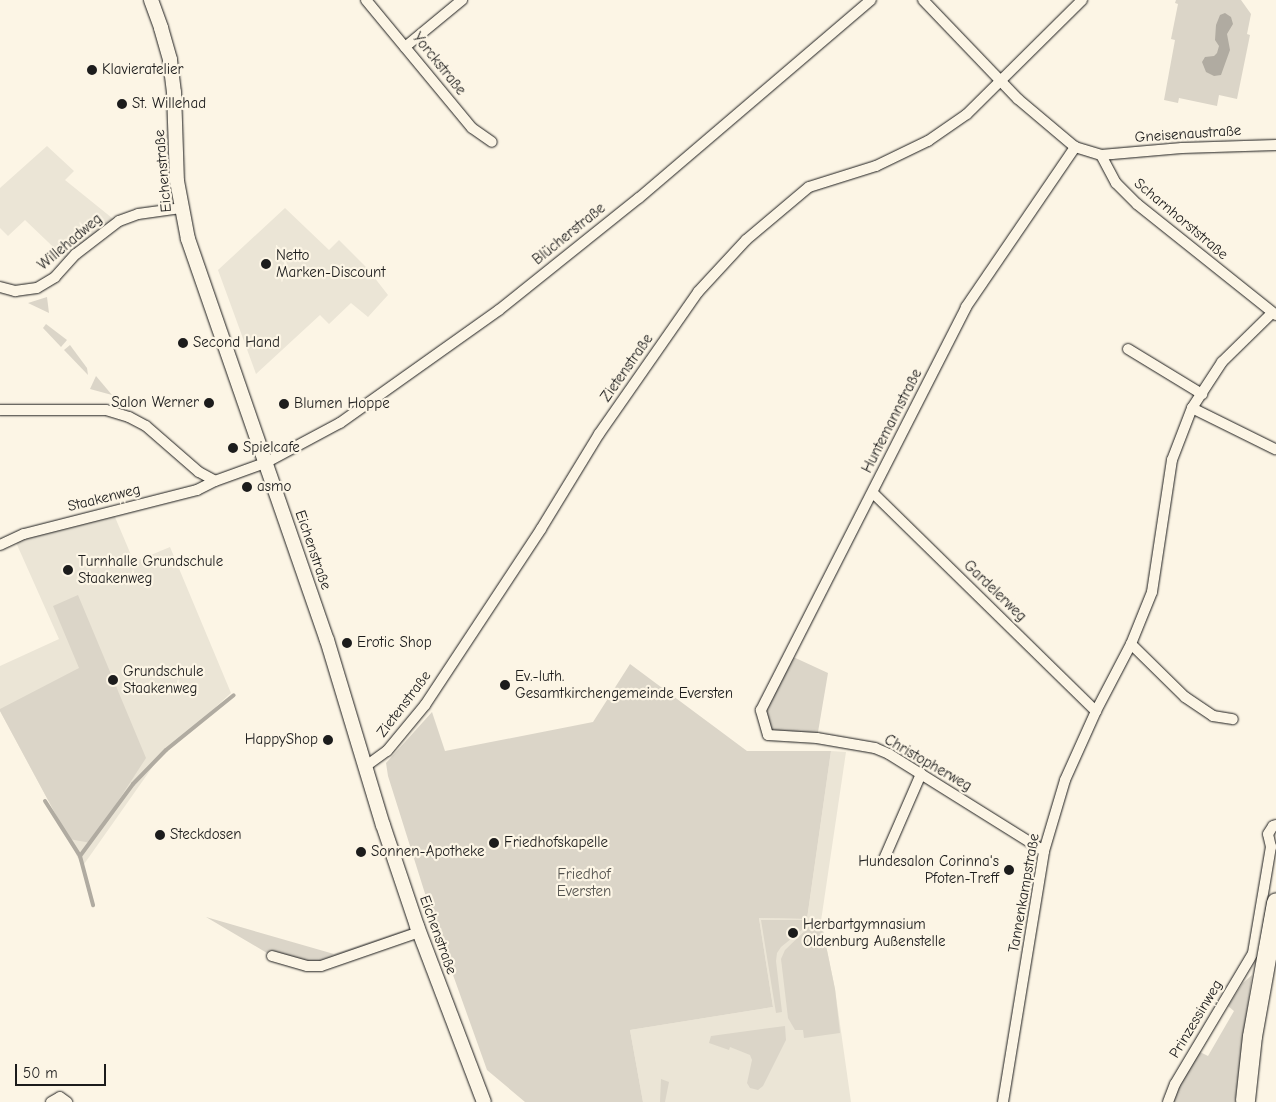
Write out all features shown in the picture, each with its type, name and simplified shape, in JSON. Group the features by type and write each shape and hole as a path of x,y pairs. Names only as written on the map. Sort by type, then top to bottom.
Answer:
{"highway":[{"path":"1246,1100 1252,1036 1276,902"}],"street":[{"name":"Eichenstraße","path":"151,0 162,28 170,60 181,208 188,239 327,640 419,932 485,1101"},
{"name":"Yorckstraße","path":"366,0 472,128 492,142"},
{"path":"405,47 462,0"},
{"name":"Blücherstraße","path":"215,481 265,463 340,423 499,310 639,198 872,0"},
{"path":"923,0 1001,81 1066,142 1075,147 1101,155"},
{"name":"Zietenstraße","path":"366,766 387,751 420,712 541,529 599,434 698,292 746,240 809,188 876,166 928,141 967,114 1082,0"},
{"name":"Gneisenaustraße","path":"1101,155 1182,148 1276,145"},
{"name":"Huntemannstraße","path":"763,722 761,710 768,694 873,493 966,308 1075,147"},
{"name":"Scharnhorststraße","path":"1101,155 1116,182 1137,204 1274,314"},
{"name":"Willehadweg","path":"0,287 15,291 37,288 55,278 76,254 119,221 138,214 181,208"},
{"name":"Tannenkampstraße","path":"1003,1102 1044,851 1065,780 1096,711 1131,644 1152,592 1170,468 1192,408 1222,362 1274,314"},
{"path":"1128,349 1202,394"},
{"path":"1192,408 1275,449"},
{"path":"0,410 106,410 130,417 146,426 199,472 215,481"},
{"name":"Staakenweg","path":"0,545 24,534 197,490 215,481"},
{"name":"Gardelerweg","path":"873,493 1096,711"},
{"path":"1131,644 1186,697 1213,716 1233,719"},
{"name":"Christopherweg","path":"763,722 768,735 817,738 875,748 921,774 1044,851"},
{"path":"884,859 921,774"},
{"name":"Prinzessinweg","path":"1168,1102 1175,1084 1253,953 1273,846 1268,834 1273,826 1276,825"},
{"path":"272,956 307,966 321,966 419,932"},
{"path":"1253,953 1276,952"},
{"path":"51,1102 60,1098 67,1102"}],"shaded area":[{"path":"1225,13 1231,17 1233,24 1227,34 1230,50 1221,75 1214,76 1206,72 1202,62 1205,57 1214,56 1217,53 1219,46 1215,40 1216,25 1220,15"},
{"path":"47,146 74,171 65,180 117,222 69,262 25,220 8,236 0,228 0,188"},
{"path":"285,208 329,250 339,240 367,268 388,295 368,317 351,303 329,324 320,315 256,374 218,270"},
{"name":"Grundschule Staakenweg","path":"112,510 134,562 170,547 231,693 156,762 82,867 69,839 0,711 0,666 59,639 14,538"},
{"name":"Herbartgymnasium Oldenburg Außenstelle","path":"831,751 846,752 821,921 835,989 851,1102 643,1102 630,1030 773,1007 759,918 807,919"}],"green space":[{"path":"1176,0 1241,0 1251,14 1247,34 1250,35 1237,99 1219,95 1217,106 1179,98 1178,103 1164,100 1175,40 1171,39 1178,4 1175,3"},
{"path":"47,297 49,313 28,303"},
{"path":"46,324 67,340 61,347 43,328"},
{"path":"70,345 87,368 88,375 64,350"},
{"path":"96,376 112,395 90,389"},
{"path":"78,595 146,758 91,843 69,839 0,711 0,709 79,668 53,606"},
{"path":"789,655 828,673 817,738 768,735 763,722 768,694"},
{"name":"Friedhof Eversten","path":"630,664 747,751 831,751 807,919 759,918 773,1007 630,1030 643,1102 525,1102 487,1070 433,919 388,776 386,763 432,712 445,751 593,722"},
{"path":"206,917 334,954 417,926 419,932 321,966 272,956"},
{"path":"761,920 810,920 808,925 781,947 777,953 776,961 782,1012 776,1013"},
{"path":"815,921 821,921 835,989 840,1033 804,1038 803,1030 795,1030 788,1018 781,959 785,950"},
{"path":"1252,975 1235,1102 1171,1102 1178,1086 1200,1052 1208,1056 1234,1011 1228,1006 1243,983"},
{"path":"785,1026 786,1040 763,1086 758,1090 750,1088 747,1083 752,1060 750,1055 730,1047 729,1050 709,1043 711,1036"},
{"path":"661,1079 669,1082 665,1102 660,1102"}],"waterway":[{"path":"80,856 133,784 166,750 234,695"},
{"path":"45,801 80,856 93,905"}],"place":[{"name":"Klavieratelier","path":"92,70"},
{"name":"St. Willehad","path":"122,104"},
{"name":"Netto Marken-Discount","path":"266,264"},
{"name":"Second Hand","path":"183,343"},
{"name":"Salon Werner","path":"209,403"},
{"name":"Blumen Hoppe","path":"284,404"},
{"name":"Spielcafe","path":"233,448"},
{"name":"asmo","path":"247,487"},
{"name":"Turnhalle Grundschule Staakenweg","path":"68,570"},
{"name":"Erotic Shop","path":"347,643"},
{"name":"Grundschule Staakenweg","path":"113,680"},
{"name":"Ev.-luth. Gesamtkirchengemeinde Eversten","path":"505,685"},
{"name":"HappyShop","path":"328,740"},
{"name":"Steckdosen","path":"160,835"},
{"name":"Friedhofskapelle","path":"494,843"},
{"name":"Sonnen-Apotheke","path":"361,852"},
{"name":"Hundesalon Corinna's Pfoten-Treff","path":"1009,870"},
{"name":"Herbartgymnasium Oldenburg Außenstelle","path":"793,933"}]}
